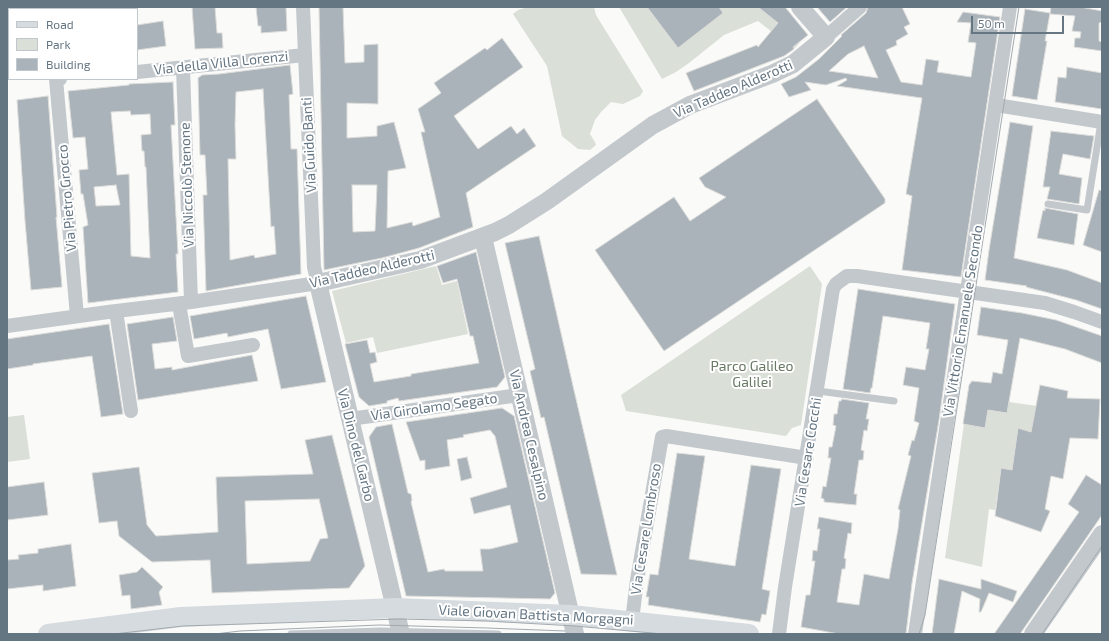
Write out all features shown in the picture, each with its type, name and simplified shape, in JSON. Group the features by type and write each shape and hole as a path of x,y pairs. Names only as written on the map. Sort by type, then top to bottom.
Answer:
{"main road":[{"name":"Viale Giovan Battista Morgagni","path":"48,634 181,617 395,608 573,625 632,621 749,634"}],"street":[{"name":"Via Guido Banti","path":"303,7 314,267 318,283"},
{"path":"800,7 826,37"},
{"name":"Via Taddeo Alderotti","path":"7,326 185,303 318,283 420,260 483,237 509,225 547,201 653,125 690,105 772,74 799,60 860,7"},
{"name":"Via Vittorio Emanuele Secondo","path":"915,634 1010,7"},
{"name":"Via della Villa Lorenzi","path":"138,72 305,55"},
{"name":"Via Niccolò Stenone","path":"183,68 185,303 188,356 253,345"},
{"name":"Via Pietro Grocco","path":"56,80 77,316"},
{"path":"996,105 1102,122"},
{"name":"Via Andrea Cesalpino","path":"483,237 573,625"},
{"name":"Via Cesare Cocchi","path":"779,634 833,289 839,282 848,276 857,276 967,293"},
{"name":"Via Dino del Garbo","path":"318,283 395,608"},
{"path":"967,293 1045,303 1102,322"},
{"path":"116,311 131,412"},
{"name":"Via Girolamo Segato","path":"350,418 519,394"},
{"name":"Via Cesare Lombroso","path":"632,621 639,567 662,437 666,436 807,458"},
{"path":"1033,634 1102,534"},
{"path":"395,608 400,632"}],"lane":[{"path":"1048,204 1087,210 1102,122"},
{"path":"818,391 894,401"},
{"name":"Viale Giovan Battista Morgagni","path":"291,634 400,632 498,634"}],"green space":[{"path":"528,7 594,7 596,15 643,91 640,96 623,104 611,102 601,112 595,120 590,134 596,144 590,150 578,149 562,136 547,66 513,14 518,10"},
{"path":"619,7 759,7 800,42 794,49 758,21 724,35 689,63 662,79"},
{"path":"436,266 442,285 457,281 468,334 377,353 373,337 346,343 332,291"},
{"name":"Parco Galileo Galilei","path":"810,266 822,284 801,425 792,428 786,436 626,411 621,395"},
{"path":"1009,402 1037,406 1031,432 1018,429 1012,470 1001,468 995,510 989,509 982,567 945,558 964,424 985,428 988,410 1006,413"},
{"path":"24,415 30,459 7,462 7,417"}],"building":[{"path":"192,7 215,7 217,33 222,33 223,48 195,49"},
{"path":"256,7 286,7 287,31 261,33 261,26 258,26"},
{"path":"319,7 343,7 345,63 364,62 364,45 378,44 378,104 347,103 347,138 377,136 377,126 394,122 406,168 388,171 387,228 412,222 413,226 440,217 421,132 425,132 418,109 441,93 434,83 485,48 487,50 502,38 523,67 454,116 478,149 511,126 517,134 524,128 536,146 466,193 473,227 419,248 382,258 324,270","holes":["352,185 377,185 375,231 353,232"]},
{"path":"647,7 719,7 723,13 678,48"},
{"path":"758,7 785,7 808,35 793,47 794,49 784,56 694,91 686,73 757,45 758,47 778,23"},
{"path":"817,7 847,7 830,22"},
{"path":"868,7 902,7 910,24 904,27 908,34 896,41 897,45 886,50 901,82 922,85 926,59 939,61 937,72 971,77 976,43 968,42 971,23 957,22 963,12 1000,17 961,277 902,270 912,196 906,194 922,98 837,86 847,80 846,78 826,85 805,82 811,90 789,97 781,84 796,77 819,59 842,36 841,35 866,13","holes":["864,46 878,78 829,71 848,54"]},
{"path":"1051,7 1080,7 1102,11 1102,22 1099,23 1099,41 1102,42 1102,51 1074,47 1075,38 1080,38 1081,32 1072,31 1075,16 1050,14"},
{"path":"1025,9 1050,13 1037,100 1012,96"},
{"path":"163,21 166,46 138,50 138,25"},
{"path":"290,65 293,94 289,95 291,149 297,149 301,274 206,291 203,195 207,195 205,155 200,155 198,78 202,75","holes":["263,89 271,227 274,226 276,254 255,258 254,255 230,260 228,159 236,159 236,92"]},
{"path":"1067,67 1102,73 1102,109 1055,102 1058,77 1066,78"},
{"path":"173,82 175,125 171,125 178,254 176,254 178,292 88,303 83,227 88,225 83,194 81,194 79,170 88,169 85,137 73,138 68,91 129,84","holes":["130,111 131,115 150,114 151,134 141,135 142,151 144,151 146,167 150,258 131,256 129,174 117,175 111,112","116,185 120,205 96,206 94,187"]},
{"path":"48,96 62,287 31,290 17,100"},
{"path":"817,99 885,199 885,203 664,351 595,250 674,197 690,221 726,197 705,187 699,178"},
{"path":"1010,122 1033,126 1014,258 1067,270 1102,283 1102,309 1076,300 1026,287 1027,286 985,280"},
{"path":"1051,131 1094,136 1090,159 1063,154 1059,174 1082,178 1079,204 1047,199 1050,187 1043,187"},
{"path":"1099,190 1102,191 1102,252 1083,245"},
{"path":"1045,208 1078,214 1074,245 1037,238 1043,210 1045,211"},
{"path":"539,236 617,575 581,574 544,417 541,418 530,371 535,369 505,243"},
{"path":"476,252 505,377 497,387 399,401 398,398 387,401 387,403 369,406 359,397 345,344 367,340 370,353 375,352 377,362 370,364 374,382 411,376 411,374 479,363 473,336 470,336 457,279 443,283 437,266"},
{"path":"858,289 955,304 939,420 912,583 906,634 839,634 801,627 806,595 810,595 815,561 812,561 813,550 817,551 820,529 817,529 819,517 852,523 851,534 848,533 844,558 846,559 845,569 842,569 837,602 859,605 864,574 889,579 898,529 900,510 898,509 911,456 908,455 919,423 914,421 919,388 903,385 906,367 925,370 929,349 926,349 930,323 883,316 870,393 843,389"},
{"path":"306,296 326,382 281,389 268,329 228,337 227,333 194,339 190,316"},
{"path":"981,307 1056,320 1102,336 1102,363 1065,349 1020,338 1007,413 988,410 985,428 963,424 969,385 972,381 991,383 993,372 1002,374 1008,340 977,335"},
{"path":"173,317 177,341 152,344 155,369 172,367 172,370 252,355 258,381 138,400 127,324"},
{"path":"109,324 123,414 101,417 92,356 7,369 7,339"},
{"path":"1040,385 1068,391 1067,398 1100,399 1098,439 1070,438 1063,479 1051,476 1045,509 1050,511 1041,532 995,516 1001,468 1012,470 1018,428 1031,432"},
{"path":"842,399 869,403 866,419 869,419 867,431 864,430 861,450 864,451 863,460 859,460 854,494 857,494 856,505 824,502 824,499 821,498 823,486 826,487 831,458 828,458 829,447 832,447 836,426 833,425 834,414 837,414 839,401"},
{"path":"502,408 514,416 555,593 550,599 406,596 369,437 376,427 392,424 408,493 411,494 411,502 428,572 444,569 445,571 483,571 480,549 490,549 518,542 510,505 474,514 470,498 507,487 495,436 490,430 463,435 464,437 447,440 450,466 425,470 425,460 420,461 406,422"},
{"path":"332,435 365,566 349,588 212,593 210,560 152,562 119,536 117,521 99,523 92,473 139,467 147,525 156,536 218,532 216,477 313,474 305,440","holes":["319,499 328,538 320,539 310,561 247,564 245,501"]},
{"path":"677,453 705,456 689,559 735,566 751,465 781,469 762,589 770,591 766,615 762,614 760,622 648,605 649,597 646,597 650,574 658,575"},
{"path":"467,457 472,478 461,481 457,459"},
{"path":"1086,475 1102,485 1102,515 1020,634 994,634 1079,512 1068,504"},
{"path":"44,482 48,515 7,520 7,487"},
{"path":"71,544 76,586 43,591 43,585 7,589 7,560 19,559 18,555 38,553 38,549"},
{"path":"142,567 163,587 159,592 162,605 131,609 130,595 122,596 119,575 137,572"},
{"path":"939,579 981,589 981,579 1017,591 1013,602 989,593 981,612 979,612 980,599 962,591 954,634 932,634"}],"tram line":[{"path":"919,634 925,615 1019,7"},
{"path":"1042,634 1102,546"},
{"path":"114,634 183,626 399,619 487,621 575,626 663,634"},
{"path":"215,634 240,631 379,625 565,631"}]}
